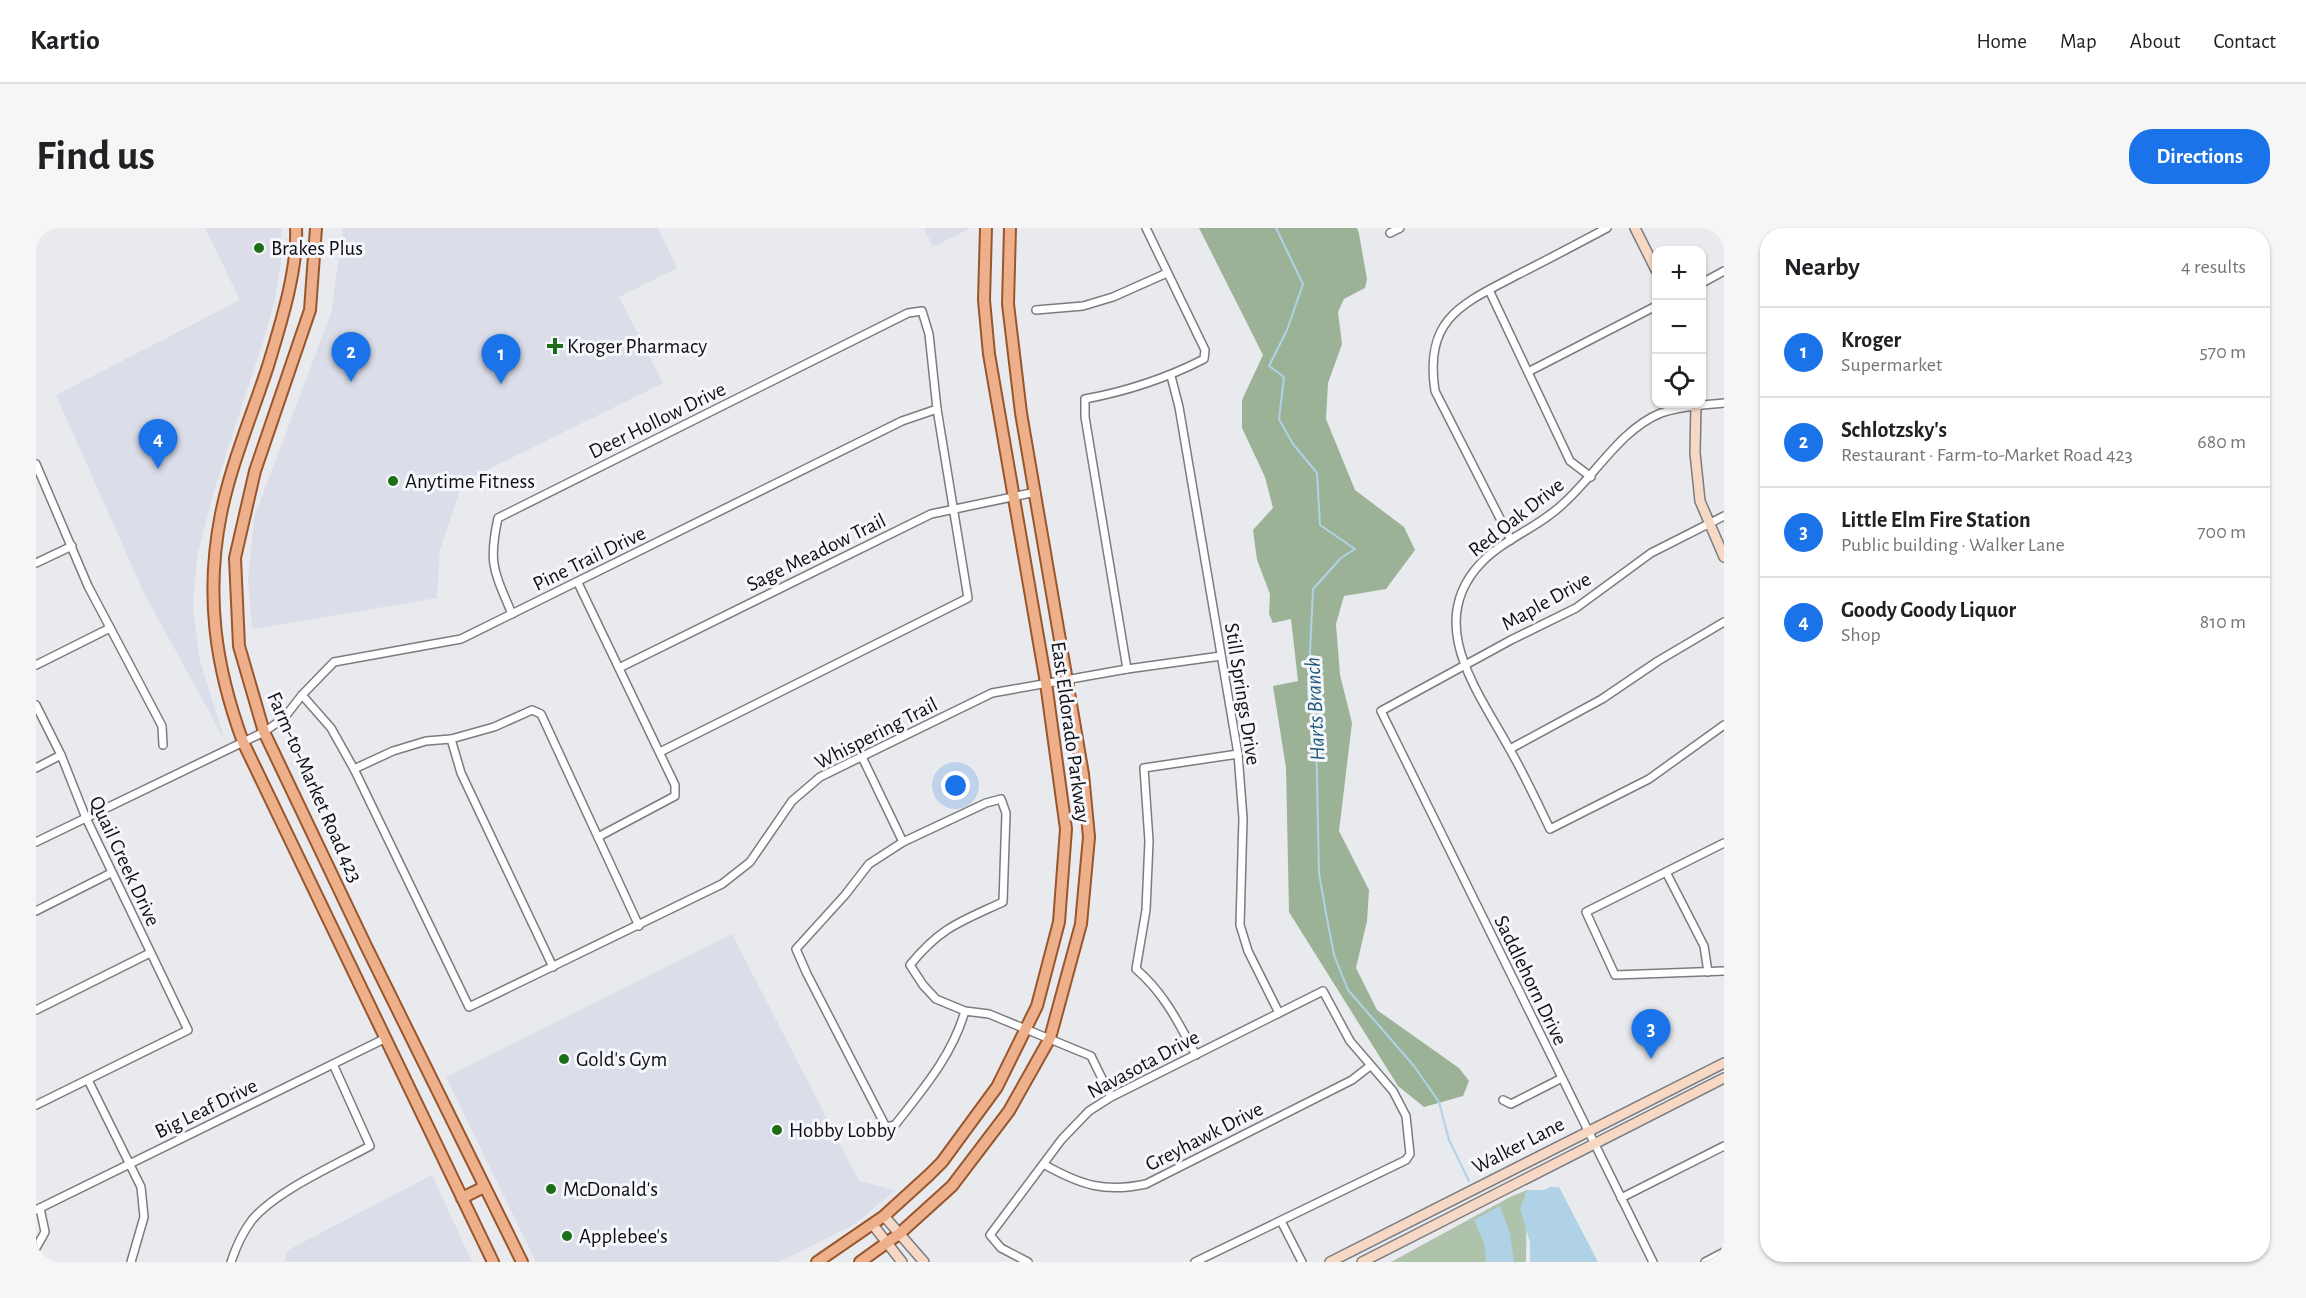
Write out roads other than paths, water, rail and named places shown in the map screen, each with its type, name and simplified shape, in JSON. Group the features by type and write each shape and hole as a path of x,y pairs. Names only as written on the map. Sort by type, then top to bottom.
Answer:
{"main road":[{"name":"Farm-to-Market Road 423","path":"296,228 285,305 221,512 214,555 212,595 219,665 243,742 493,1262"},
{"name":"Farm-to-Market Road 423","path":"316,228 316,261 310,310 255,471 235,558 236,616 244,668 264,732 366,946 522,1262"},
{"name":"East Eldorado Parkway","path":"817,1262 873,1225 942,1162 997,1087 1028,1029 1040,996 1059,922 1066,829 1046,683 989,354 984,300 986,228"},
{"name":"East Eldorado Parkway","path":"860,1262 899,1234 959,1176 1010,1111 1050,1038 1081,924 1089,837 1083,774 1065,680 1036,492 1021,413 1008,304 1010,228"},
{"path":"236,464 255,471"},
{"path":"346,955 366,946"},
{"path":"462,1198 484,1187"}],"street":[{"path":"1127,669 1085,417 1085,399 1126,392 1171,376 1204,359 1205,350 1146,228"},
{"path":"1390,233 1401,228"},
{"path":"1510,540 1438,397 1434,380 1434,355 1446,323 1470,299 1607,228"},
{"path":"1635,228 1652,262"},
{"path":"1706,280 1724,271"},
{"path":"1036,310 1083,306 1113,297 1167,273"},
{"path":"1489,290 1570,461 1591,477"},
{"path":"1528,372 1652,308"},
{"name":"Deer Hollow Drive","path":"512,614 493,570 492,545 498,518 908,313 922,312 929,334 937,409"},
{"name":"Still Springs Drive","path":"1171,376 1179,407 1238,754 1243,818 1240,924 1248,951 1279,1012"},
{"name":"Red Oak Drive","path":"1706,404 1724,403"},
{"name":"Red Oak Drive","path":"1683,408 1662,413 1639,426 1551,515 1510,540 1482,562 1459,598 1455,627 1463,665 1510,749 1550,829 1649,779 1724,725"},
{"path":"1696,408 1698,487 1703,511 1724,557"},
{"path":"660,752 968,598 956,508 937,409"},
{"name":"Pine Trail Drive","path":"36,842 264,732 284,718 302,695 334,662 461,639 902,421 937,409"},
{"path":"36,464 88,586 162,726 163,745"},
{"name":"Sage Meadow Trail","path":"620,668 931,514 1036,492"},
{"name":"Maple Drive","path":"1381,711 1463,665 1576,608 1651,553 1724,516"},
{"path":"36,563 72,546"},
{"path":"578,583 675,785 675,796 598,837"},
{"path":"1510,749 1602,699 1658,661 1724,622"},
{"path":"36,664 110,628"},
{"name":"Whispering Trail","path":"354,769 469,1007 722,884 750,862 792,801 820,777 992,693 1127,669 1221,656"},
{"path":"302,695 331,728 354,769 393,750 426,741 451,739 494,727 532,710 541,714 639,926"},
{"name":"Quail Creek Drive","path":"36,705 61,756 111,873 188,1030 88,1080"},
{"name":"Saddlehorn Drive","path":"1381,711 1653,1262"},
{"path":"451,739 461,773 553,967"},
{"path":"1196,1055 1168,1003 1154,985 1136,969 1146,910 1149,841 1144,768 1238,754"},
{"path":"36,768 61,756"},
{"path":"862,757 903,842"},
{"path":"965,1011 958,1036 943,1063 895,1125 886,1127 796,949 839,903 869,864 903,842 986,803 1001,799 1006,813 1003,902 946,928 930,941 910,965 923,985 936,999 965,1011 989,1014 1091,1056 1111,1097"},
{"path":"1724,843 1586,912 1615,975 1724,971"},
{"path":"1666,872 1704,946 1708,972"},
{"path":"36,911 111,873"},
{"path":"36,1010 150,953"},
{"name":"Navasota Drive","path":"1028,1262 1001,1248 990,1235 1045,1165 1062,1139 1089,1111 1111,1097 1323,991 1350,1041 1370,1066"},
{"name":"Big Leaf Drive","path":"36,1248 45,1232 38,1209 386,1038"},
{"name":"Walker Lane","path":"1330,1262 1587,1130 1724,1063"},
{"path":"231,1262 239,1241 261,1210 279,1197 370,1146 333,1065"},
{"path":"1195,1262 1406,1160 1410,1154 1406,1116 1393,1091 1370,1066"},
{"name":"Greyhawk Drive","path":"1045,1165 1075,1182 1100,1188 1123,1189 1146,1184 1352,1080 1370,1066"},
{"path":"1503,1100 1511,1104 1562,1078"},
{"name":"Walker Lane","path":"1362,1262 1724,1078"},
{"path":"36,1105 88,1080 141,1187 144,1216 131,1262"},
{"path":"1621,1198 1724,1146"},
{"path":"884,1216 924,1262"},
{"path":"1281,1221 1302,1262"},
{"path":"873,1225 902,1262"},
{"path":"1705,1262 1724,1252"}],"water":[{"path":"1559,1187 1598,1262 1530,1262 1530,1242 1520,1209 1527,1190 1544,1190"},
{"path":"1500,1206 1510,1233 1514,1262 1486,1262 1484,1243 1474,1220"}],"waterway":[{"name":"Harts Branch","path":"1276,228 1303,284 1287,330 1269,366 1284,377 1279,419 1293,444 1317,473 1320,525 1355,549 1341,558 1313,589 1308,694 1316,730 1319,873 1334,955 1348,990 1414,1066 1439,1102 1449,1140 1469,1181"}],"place":[{"name":"Brakes Plus","path":"259,248"},
{"name":"Kroger Pharmacy","path":"555,346"},
{"name":"Schlotzsky's","path":"351,382"},
{"name":"Kroger","path":"501,384"},
{"name":"Goody Goody Liquor","path":"158,469"},
{"name":"Anytime Fitness","path":"393,481"},
{"name":"Gold's Gym","path":"564,1059"},
{"name":"Little Elm Fire Station","path":"1651,1059"},
{"name":"Hobby Lobby","path":"777,1130"},
{"name":"McDonald's","path":"551,1189"},
{"name":"Applebee's","path":"567,1236"}]}
